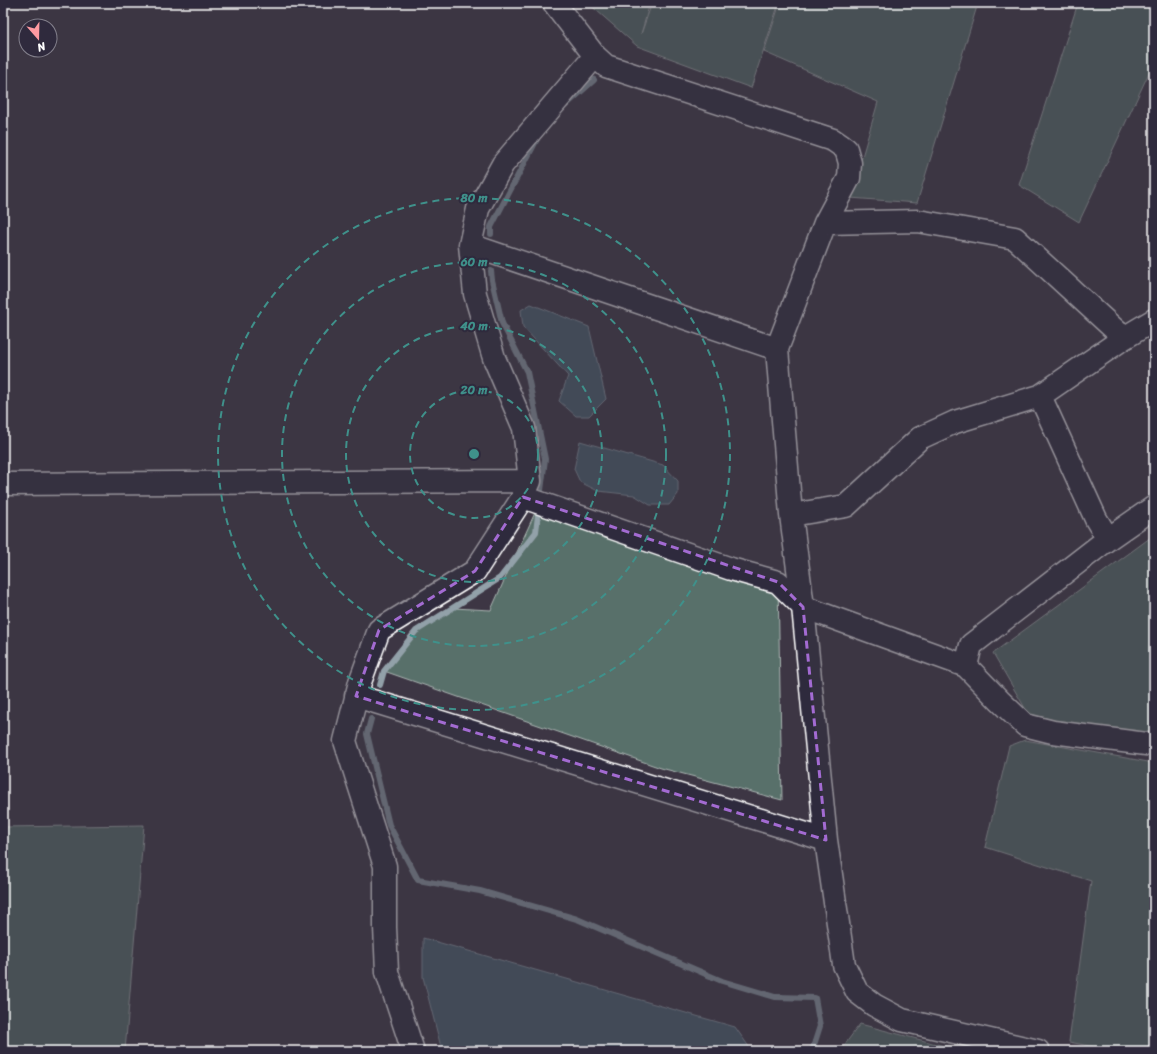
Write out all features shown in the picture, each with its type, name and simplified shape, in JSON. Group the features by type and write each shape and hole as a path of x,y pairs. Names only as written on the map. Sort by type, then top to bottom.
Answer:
{"street":[{"path":"554,3 595,56 606,66 833,140 846,149 850,163 849,178 825,223 777,349 791,514 804,608 826,840 844,965 857,992 874,1005 902,1020 1038,1051"},
{"path":"413,1051 387,972 385,866 346,741 360,682 379,630 475,571 527,489 524,428 494,358 475,294 470,245 478,209 503,164 595,56"},
{"path":"825,223 918,221 1015,238 1124,338"},
{"path":"470,245 777,349"},
{"path":"791,514 846,506 920,438 955,422 1040,396 1124,338 1154,320"},
{"path":"1040,396 1096,519 1108,539"},
{"path":"3,484 527,489 731,569 778,582 804,608 966,666 1025,725 1053,732 1154,745"},
{"path":"966,666 971,645 1108,539 1154,507"},
{"path":"356,696 826,840"}],"highlighted area":[{"path":"523,497 778,582 803,607 826,840 356,696 379,630 475,571"}],"green space":[{"path":"588,3 650,3 641,34 652,3 779,3 751,88 637,46"},
{"path":"780,3 978,3 917,203 850,198 878,102 764,52"},
{"path":"1078,3 1154,3 1154,62 1079,222 1019,185"},
{"path":"540,502 778,582 782,800 661,768 384,671 416,631 453,608 491,610"},
{"path":"1154,535 1154,738 1036,727 993,653"},
{"path":"1025,740 1154,763 1154,1051 1115,1051 1069,1042 1091,881 985,847 1009,746"},
{"path":"144,825 125,1051 3,1051 3,827"},
{"path":"860,1024 963,1051 840,1051"}],"water":[{"path":"531,304 589,327 606,399 589,416 576,416 559,401 568,376 523,327 521,310"},
{"path":"580,441 663,465 678,481 678,494 669,505 650,505 634,495 598,491 580,482 574,469"},
{"path":"423,938 735,1027 752,1051 442,1051 423,977"}],"waterway":[{"path":"566,105 594,80"},
{"path":"491,234 491,227 537,139"},
{"path":"491,271 502,323 527,372 545,459 540,498"},
{"path":"380,685 384,671 416,631 500,578 536,532 539,507"},
{"path":"371,719 367,734 389,825 418,880 480,891 577,919 722,981 775,997 815,998 820,1026 812,1051"}]}
